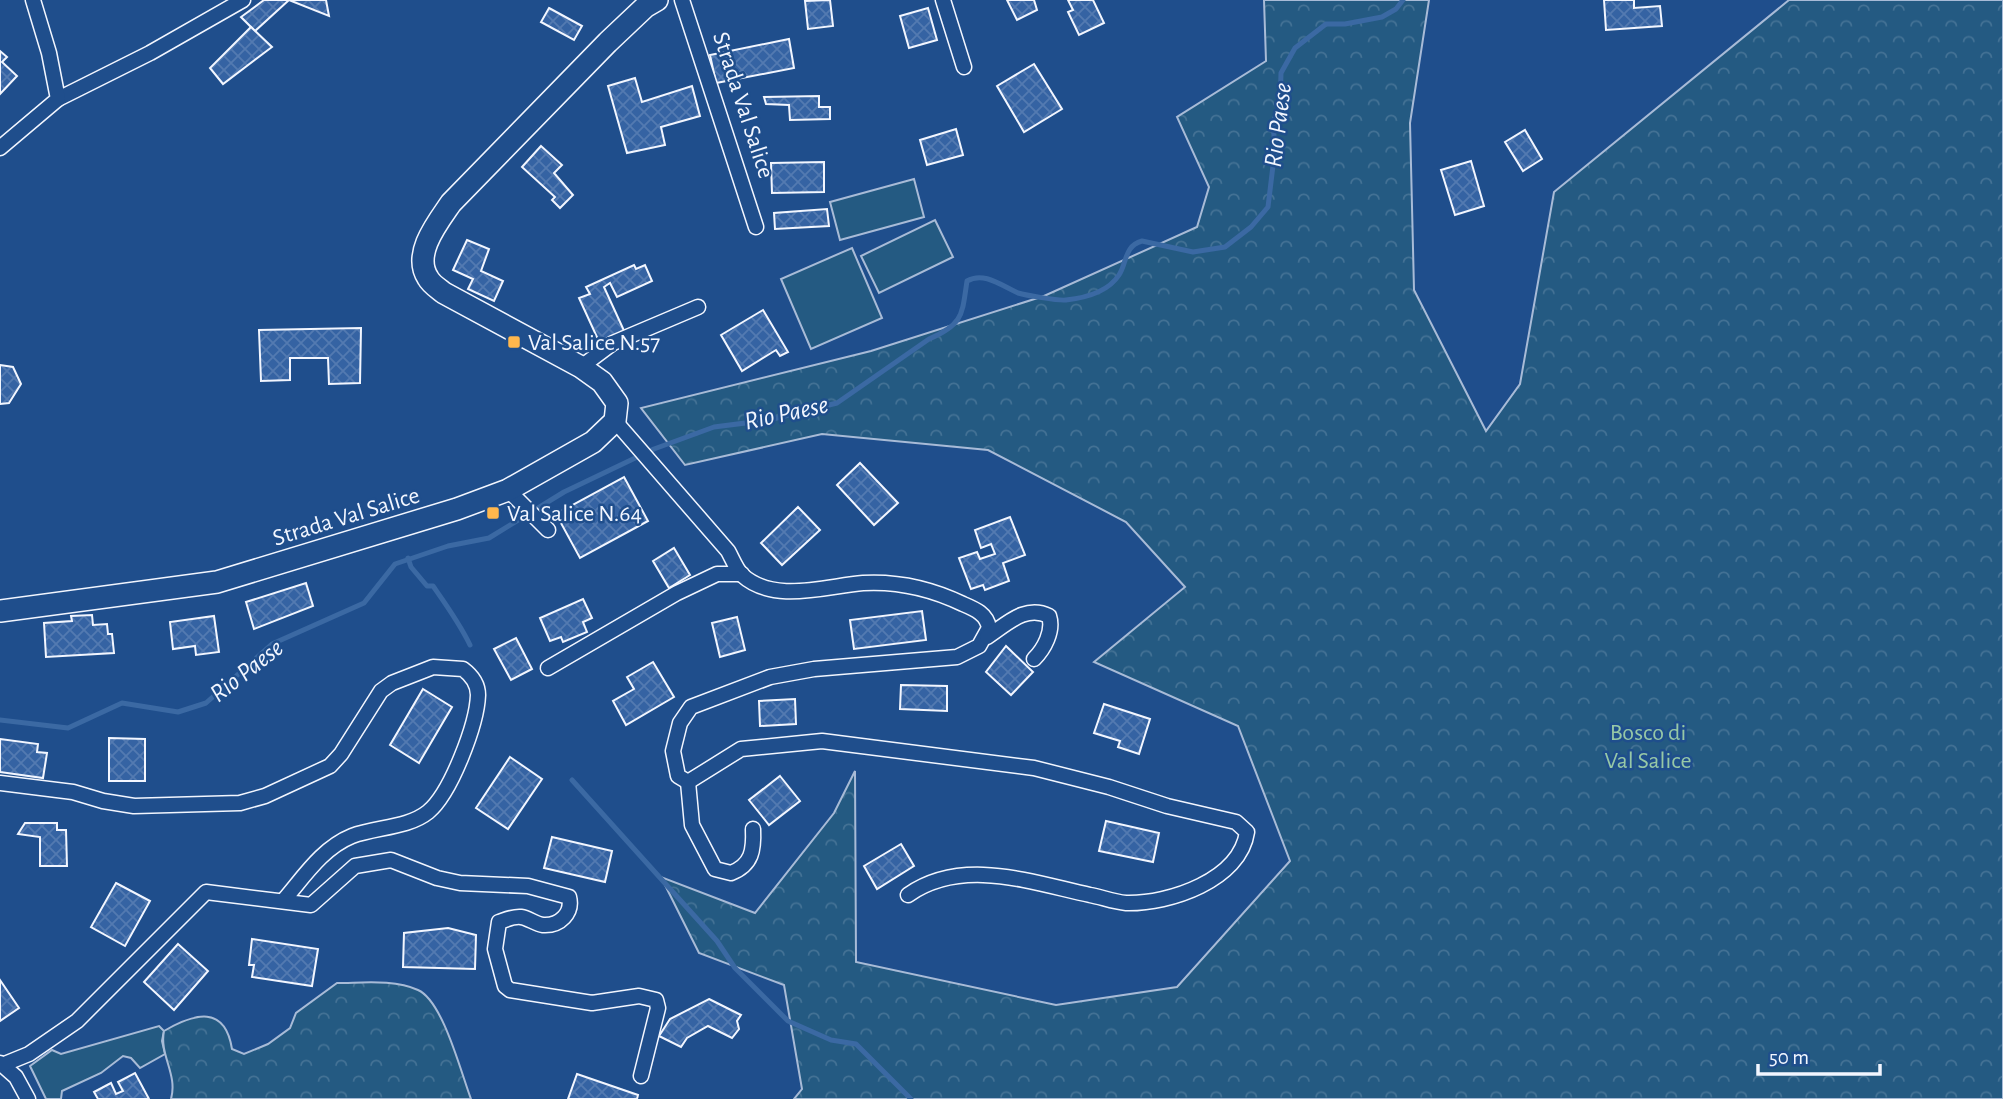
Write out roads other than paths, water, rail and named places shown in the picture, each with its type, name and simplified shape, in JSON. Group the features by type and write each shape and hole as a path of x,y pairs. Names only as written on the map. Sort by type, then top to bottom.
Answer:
{"street":[{"path":"33,0 50,52 58,99"},
{"path":"0,148 58,99 150,53 243,0"},
{"path":"657,0 608,42 451,203 433,228 422,254 427,277 444,293 580,367 602,382 617,403 615,421 728,551 742,574 761,586 791,591 865,583 910,585 947,596 977,610 988,622 987,637"},
{"name":"Strada Val Salice","path":"682,0 756,227"},
{"path":"943,0 964,67"},
{"path":"580,367 613,343 698,307"},
{"name":"Strada Val Salice","path":"0,611 217,582 457,509 508,490 593,442 615,421"},
{"path":"508,490 542,525"},
{"path":"548,668 677,593 717,575 742,574"},
{"path":"688,782 678,776 673,751 680,723 691,706 770,677 814,669 957,657 973,650 987,637 1022,614 1043,614 1049,616 1050,628 1043,648 1034,659"},
{"path":"0,783 73,792 134,806 240,803 265,796 330,766 341,754 381,691 392,682 433,667 463,669 470,674 478,695 474,716 443,795 428,812 411,821 351,836 336,845 312,866 282,901"},
{"path":"688,782 741,750 822,741 1034,768 1110,787 1167,806 1236,822 1247,832 1244,848 1221,873 1196,888 1163,898 1126,903 985,873 951,876 925,883 908,895"},
{"path":"688,782 692,825 715,869 730,873 749,861 754,846 753,829"},
{"path":"28,1099 16,1077 1,1064 29,1054 77,1021 206,892 251,900 311,905 355,866 391,860 449,880 528,886 569,897 571,905 568,914 555,923 542,925 521,917 499,922 495,949 505,986 520,992 592,1003 639,996 656,1000 658,1008 641,1076"}],"waterway":[{"name":"Rio Paese","path":"0,720 68,728 122,703 178,712 206,703 272,644 364,603 395,564 448,546 489,538 564,492 654,449 714,427 769,420 837,403 955,323 962,310 967,281 973,278 993,281 1022,294 1066,300 1088,296 1109,286 1119,275 1127,255 1136,243 1142,241 1193,252 1225,247 1251,227 1268,207 1275,149 1273,122 1280,106 1281,73 1295,48 1326,24 1345,24 1382,17 1396,9 1403,0"},
{"path":"408,558 411,567 427,586 433,586 470,645"},
{"path":"572,780 717,941 735,968 788,1021 831,1040 856,1044 911,1099"}],"place":[{"name":"Val Salice N.57","path":"514,342"},
{"name":"Val Salice N.64","path":"493,513"}],"park label":[{"name":"Bosco di Val Salice","path":"1648,746"}]}
